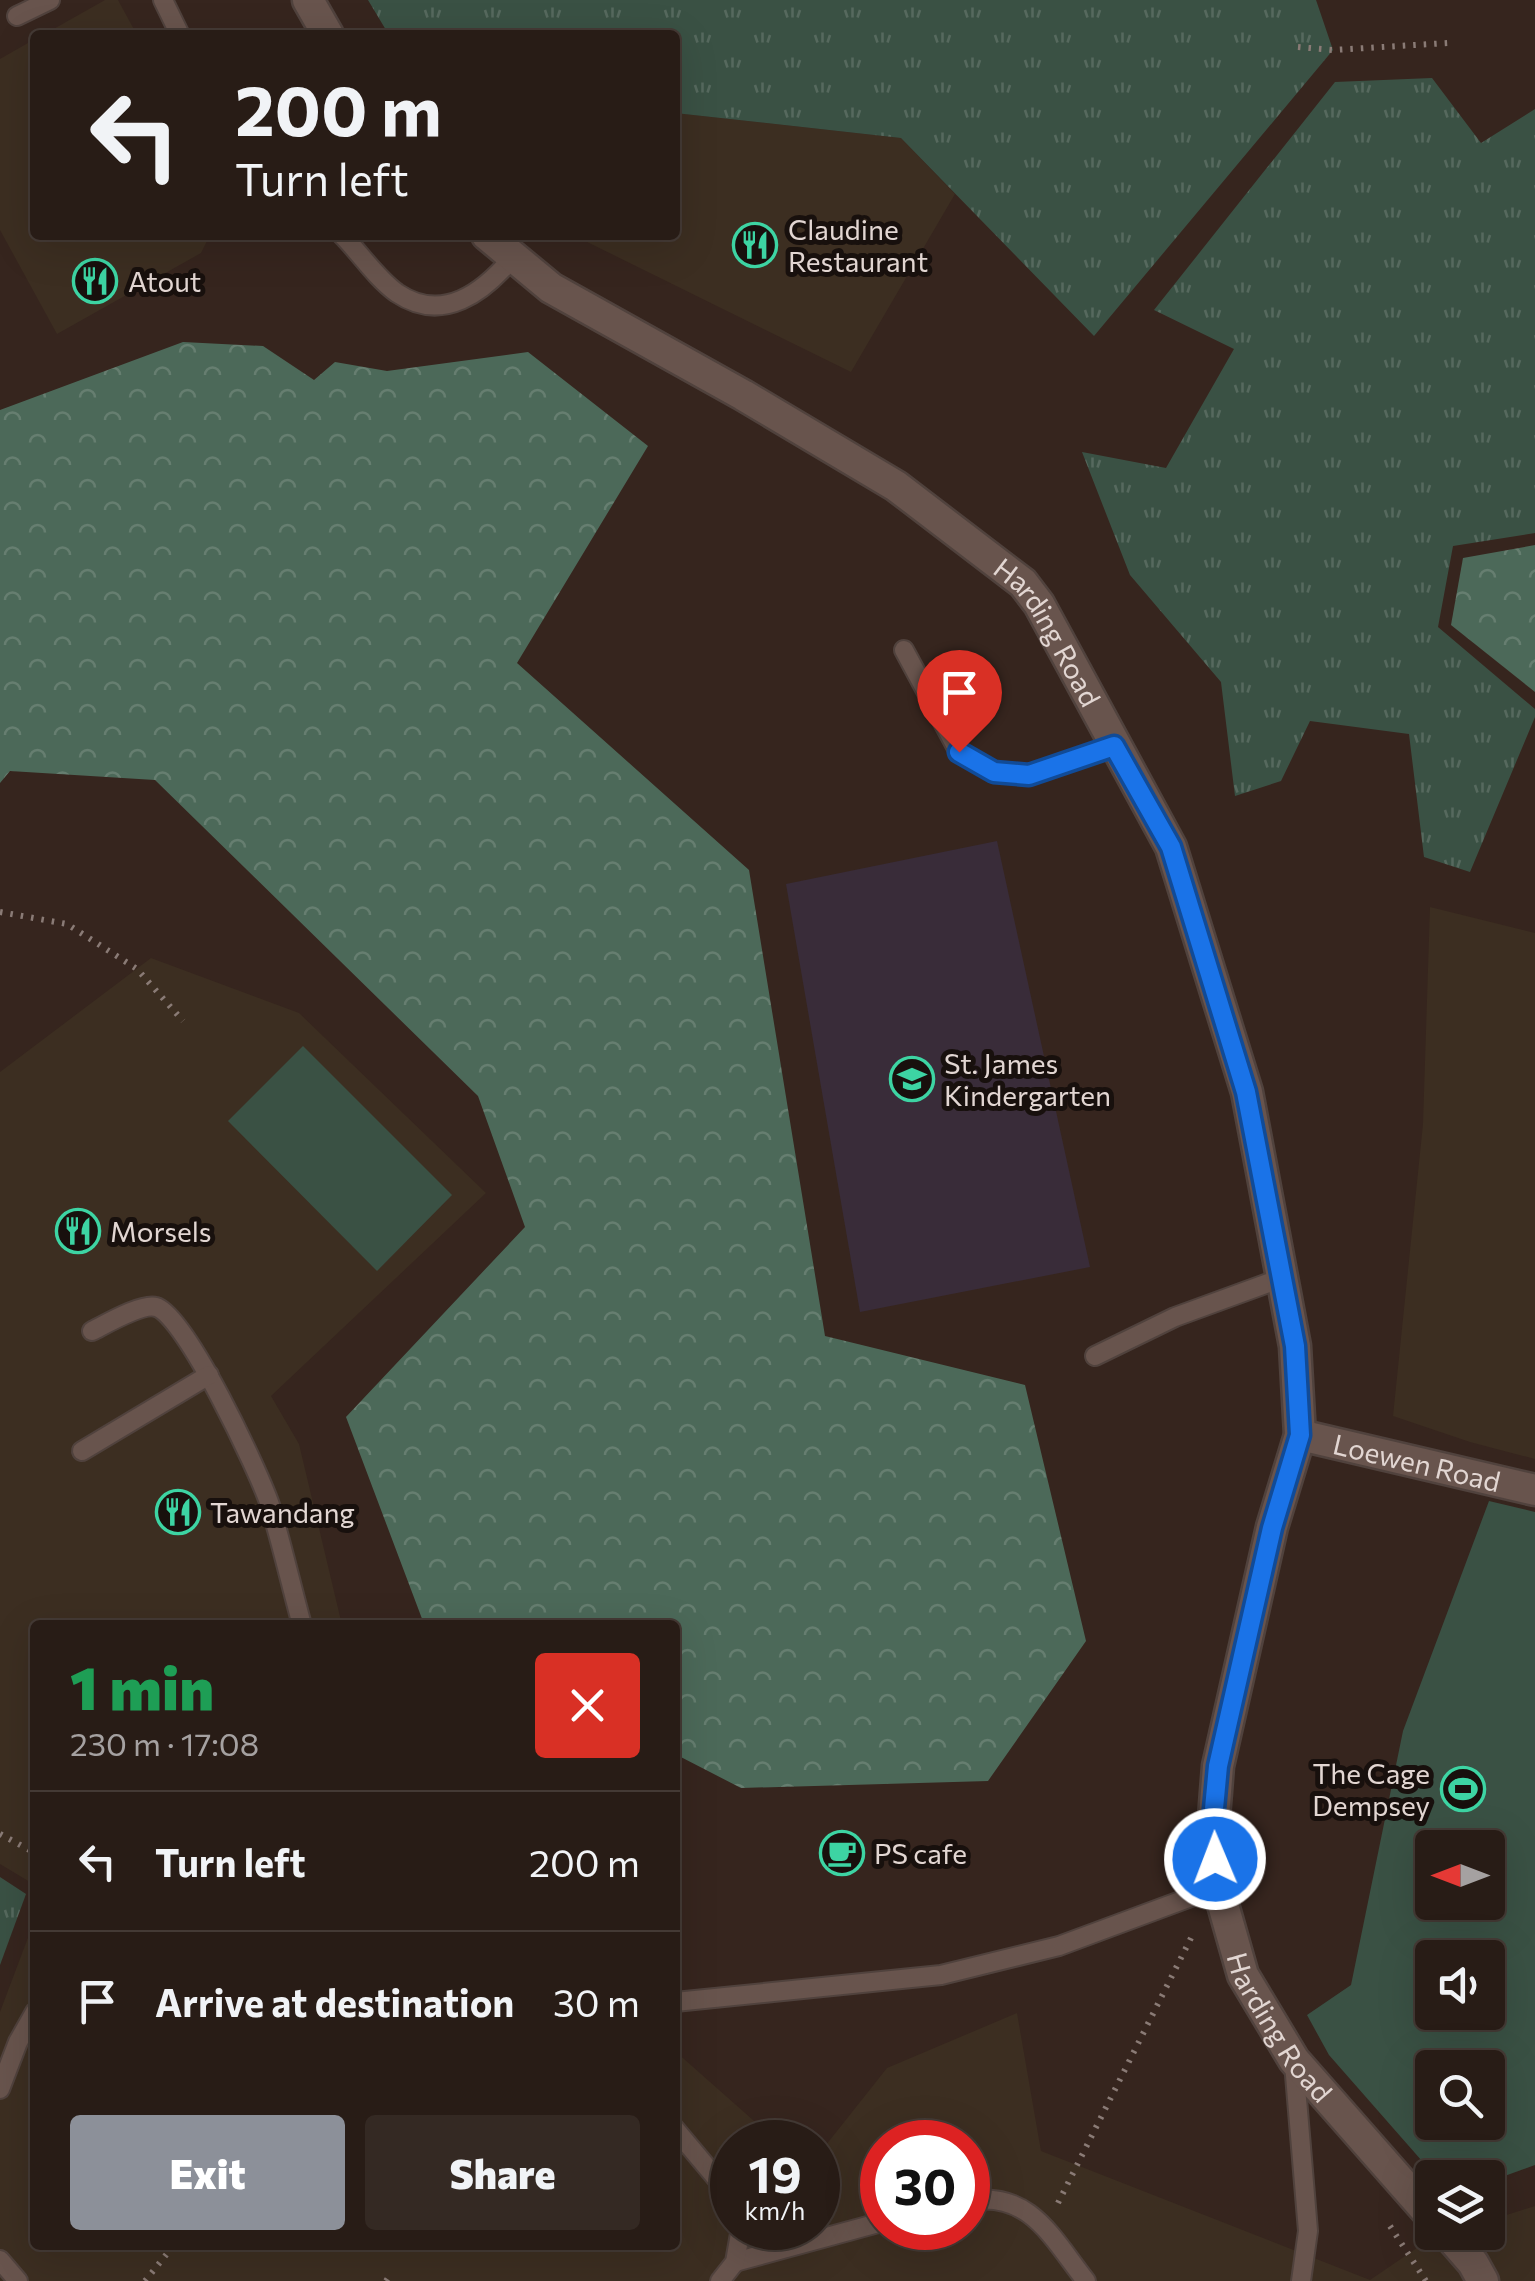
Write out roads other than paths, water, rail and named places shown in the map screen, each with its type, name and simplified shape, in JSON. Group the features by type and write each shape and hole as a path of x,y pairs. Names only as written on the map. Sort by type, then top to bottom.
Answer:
{"street":[{"path":"308,0 325,30"},
{"name":"Harding Road","path":"493,240 550,288 896,486 1023,583 1171,847 1246,1092 1295,1346 1300,1435 1272,1528 1218,1766 1212,1830 1218,1887 1243,1975 1294,2060 1415,2198"},
{"name":"Loewen Road","path":"1300,1435 1535,1490"},
{"path":"1462,2250 1483,2281"}],"lane":[{"path":"17,16 50,0"},
{"path":"162,0 177,30"},
{"path":"347,240 396,292 432,305 456,303 479,292 513,258"},
{"path":"904,650 959,752 994,772 1029,775 1114,746"},
{"path":"1095,1356 1174,1318 1282,1278"},
{"path":"92,1331 148,1306 170,1314 209,1375 268,1502 301,1620"},
{"path":"82,1451 209,1375"},
{"path":"680,2001 941,1975 1059,1946 1218,1887"},
{"path":"0,2089 30,2021"},
{"path":"1294,2060 1308,2231 1301,2281"},
{"path":"680,2135 710,2171"},
{"path":"990,2198 1012,2201 1045,2229 1086,2281"},
{"path":"735,2262 860,2228"},
{"path":"720,2281 735,2262 737,2250"},
{"path":"0,2260 18,2281"}],"place":[{"name":"Claudine Restaurant","path":"755,245"},
{"name":"Atout","path":"95,281"},
{"name":"St. James Kindergarten","path":"912,1079"},
{"name":"Morsels","path":"78,1231"},
{"name":"Tawandang","path":"178,1512"},
{"name":"The Cage Dempsey","path":"1463,1789"},
{"name":"PS cafe","path":"842,1853"}]}
